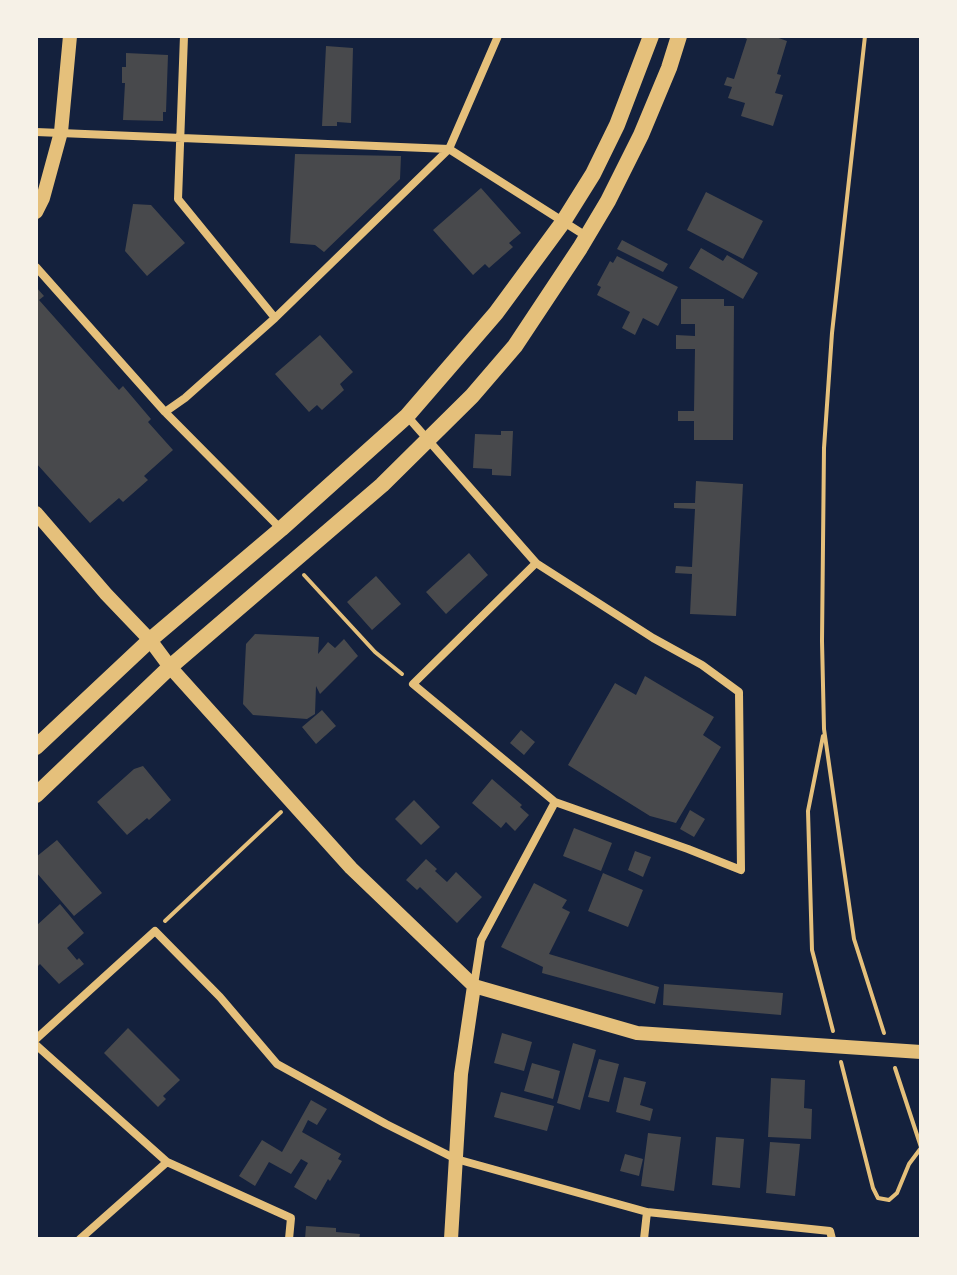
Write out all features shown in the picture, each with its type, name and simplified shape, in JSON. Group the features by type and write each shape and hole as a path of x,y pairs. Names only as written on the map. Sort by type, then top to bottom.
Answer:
{"main road":[{"path":"36,747 150,640 407,416 496,313 563,222 593,174 617,125 651,36"},
{"path":"36,795 170,667 382,485 472,396 515,346 608,201 641,135 679,36"}],"street":[{"path":"36,212 43,198 61,132 70,36"},
{"path":"184,36 178,199 275,318"},
{"path":"165,412 275,318 449,149 498,36"},
{"path":"36,132 449,149 587,237"},
{"path":"36,267 165,412 281,529"},
{"path":"407,416 536,563 653,638 702,665 739,692 741,870 555,802 413,684 536,563"},
{"path":"37,516 351,868 474,986 637,1033 921,1052"},
{"path":"451,1239 461,1074 481,940 555,802"},
{"path":"36,1039 155,931 220,997 277,1064 456,1159 647,1212 830,1231 832,1239"},
{"path":"36,1045 167,1162 291,1218 289,1239"},
{"path":"80,1239 167,1162"},
{"path":"644,1239 647,1212"}],"path":[{"path":"865,36 832,333 824,448 822,641 824,729 854,939 885,1037"},
{"path":"292,562 375,652 413,684"},
{"path":"824,729 808,811 812,950 873,1188 878,1198 889,1200 897,1193 909,1164 921,1148 894,1065"},
{"path":"155,931 292,802"}],"building":[{"path":"741,36 773,36 787,41 775,93 783,95 773,126 741,116 745,103 728,98 732,87 724,85 727,77 734,79 747,39"},
{"path":"326,46 353,48 351,123 337,122 337,126 322,126"},
{"path":"126,53 168,55 163,121 123,120 125,83 122,83 122,67 126,67"},
{"path":"295,154 401,156 400,179 324,252 315,245 290,243"},
{"path":"481,188 521,233 509,243 513,247 489,268 485,264 473,275 433,230"},
{"path":"706,192 763,221 743,259 687,230"},
{"path":"133,204 151,205 185,243 147,276 125,251"},
{"path":"622,240 668,264 663,272 617,249"},
{"path":"701,248 723,261 727,255 758,273 743,299 689,268"},
{"path":"617,256 678,287 658,326 643,318 635,335 622,328 630,312 597,295 601,287 597,285 610,261 613,263"},
{"path":"36,287 44,296 39,300 119,390 123,386 151,419 148,422 173,450 144,476 148,480 123,502 119,498 90,523 36,463"},
{"path":"681,299 724,299 724,306 734,306 733,440 694,440 694,421 678,421 678,411 694,411 695,349 676,349 676,335 695,336 695,324 681,324"},
{"path":"320,335 353,372 340,384 344,390 322,410 317,405 309,412 275,374"},
{"path":"501,431 513,431 511,476 492,475 492,469 473,468 475,434 501,435"},
{"path":"696,481 743,484 736,616 690,614 692,574 675,573 676,566 692,567 695,509 674,508 674,503 695,503"},
{"path":"469,553 488,575 446,614 426,592"},
{"path":"376,576 401,604 372,630 347,602"},
{"path":"255,634 319,637 318,654 328,642 335,648 344,639 358,656 320,694 316,686 315,714 307,719 253,715 243,704 246,644"},
{"path":"645,676 714,717 703,735 721,747 676,823 650,816 568,765 615,683 636,695"},
{"path":"322,710 336,726 316,744 302,727"},
{"path":"521,730 535,742 524,755 510,743"},
{"path":"143,766 171,800 127,835 97,802 134,769"},
{"path":"492,779 529,815 515,831 506,822 501,828 472,803"},
{"path":"414,800 440,827 421,845 395,819"},
{"path":"690,810 705,819 694,837 680,829"},
{"path":"574,828 612,843 601,871 563,856"},
{"path":"57,840 102,893 74,916 36,872 36,857"},
{"path":"635,851 651,857 643,877 628,870"},
{"path":"426,859 447,882 456,872 482,897 457,923 420,887 417,890 406,880"},
{"path":"603,873 643,890 628,927 588,911"},
{"path":"534,883 567,900 562,908 570,912 549,954 659,987 655,1004 542,973 543,967 501,947"},
{"path":"60,904 84,933 67,948 84,964 59,984 40,964 36,964 36,926"},
{"path":"664,984 783,993 781,1015 663,1005"},
{"path":"128,1028 180,1080 163,1096 166,1099 158,1107 104,1053"},
{"path":"502,1033 532,1042 524,1071 494,1063"},
{"path":"573,1043 596,1050 580,1110 557,1103"},
{"path":"599,1059 619,1064 609,1102 588,1097"},
{"path":"532,1063 560,1071 553,1099 524,1091"},
{"path":"624,1077 646,1082 640,1105 653,1109 650,1121 616,1112"},
{"path":"771,1078 805,1080 804,1108 812,1109 811,1139 768,1137"},
{"path":"501,1092 554,1106 547,1131 494,1117"},
{"path":"311,1100 327,1109 317,1125 308,1120 302,1132 341,1154 338,1159 342,1161 316,1200 294,1187 308,1163 301,1159 291,1174 269,1162 255,1186 239,1176 262,1140 282,1152"},
{"path":"648,1133 681,1137 674,1191 641,1186"},
{"path":"716,1137 744,1139 740,1188 712,1185"},
{"path":"770,1142 800,1144 795,1196 766,1193"},
{"path":"625,1154 643,1159 639,1176 620,1171"},
{"path":"306,1226 336,1228 336,1232 360,1234 359,1239 305,1239"}]}
